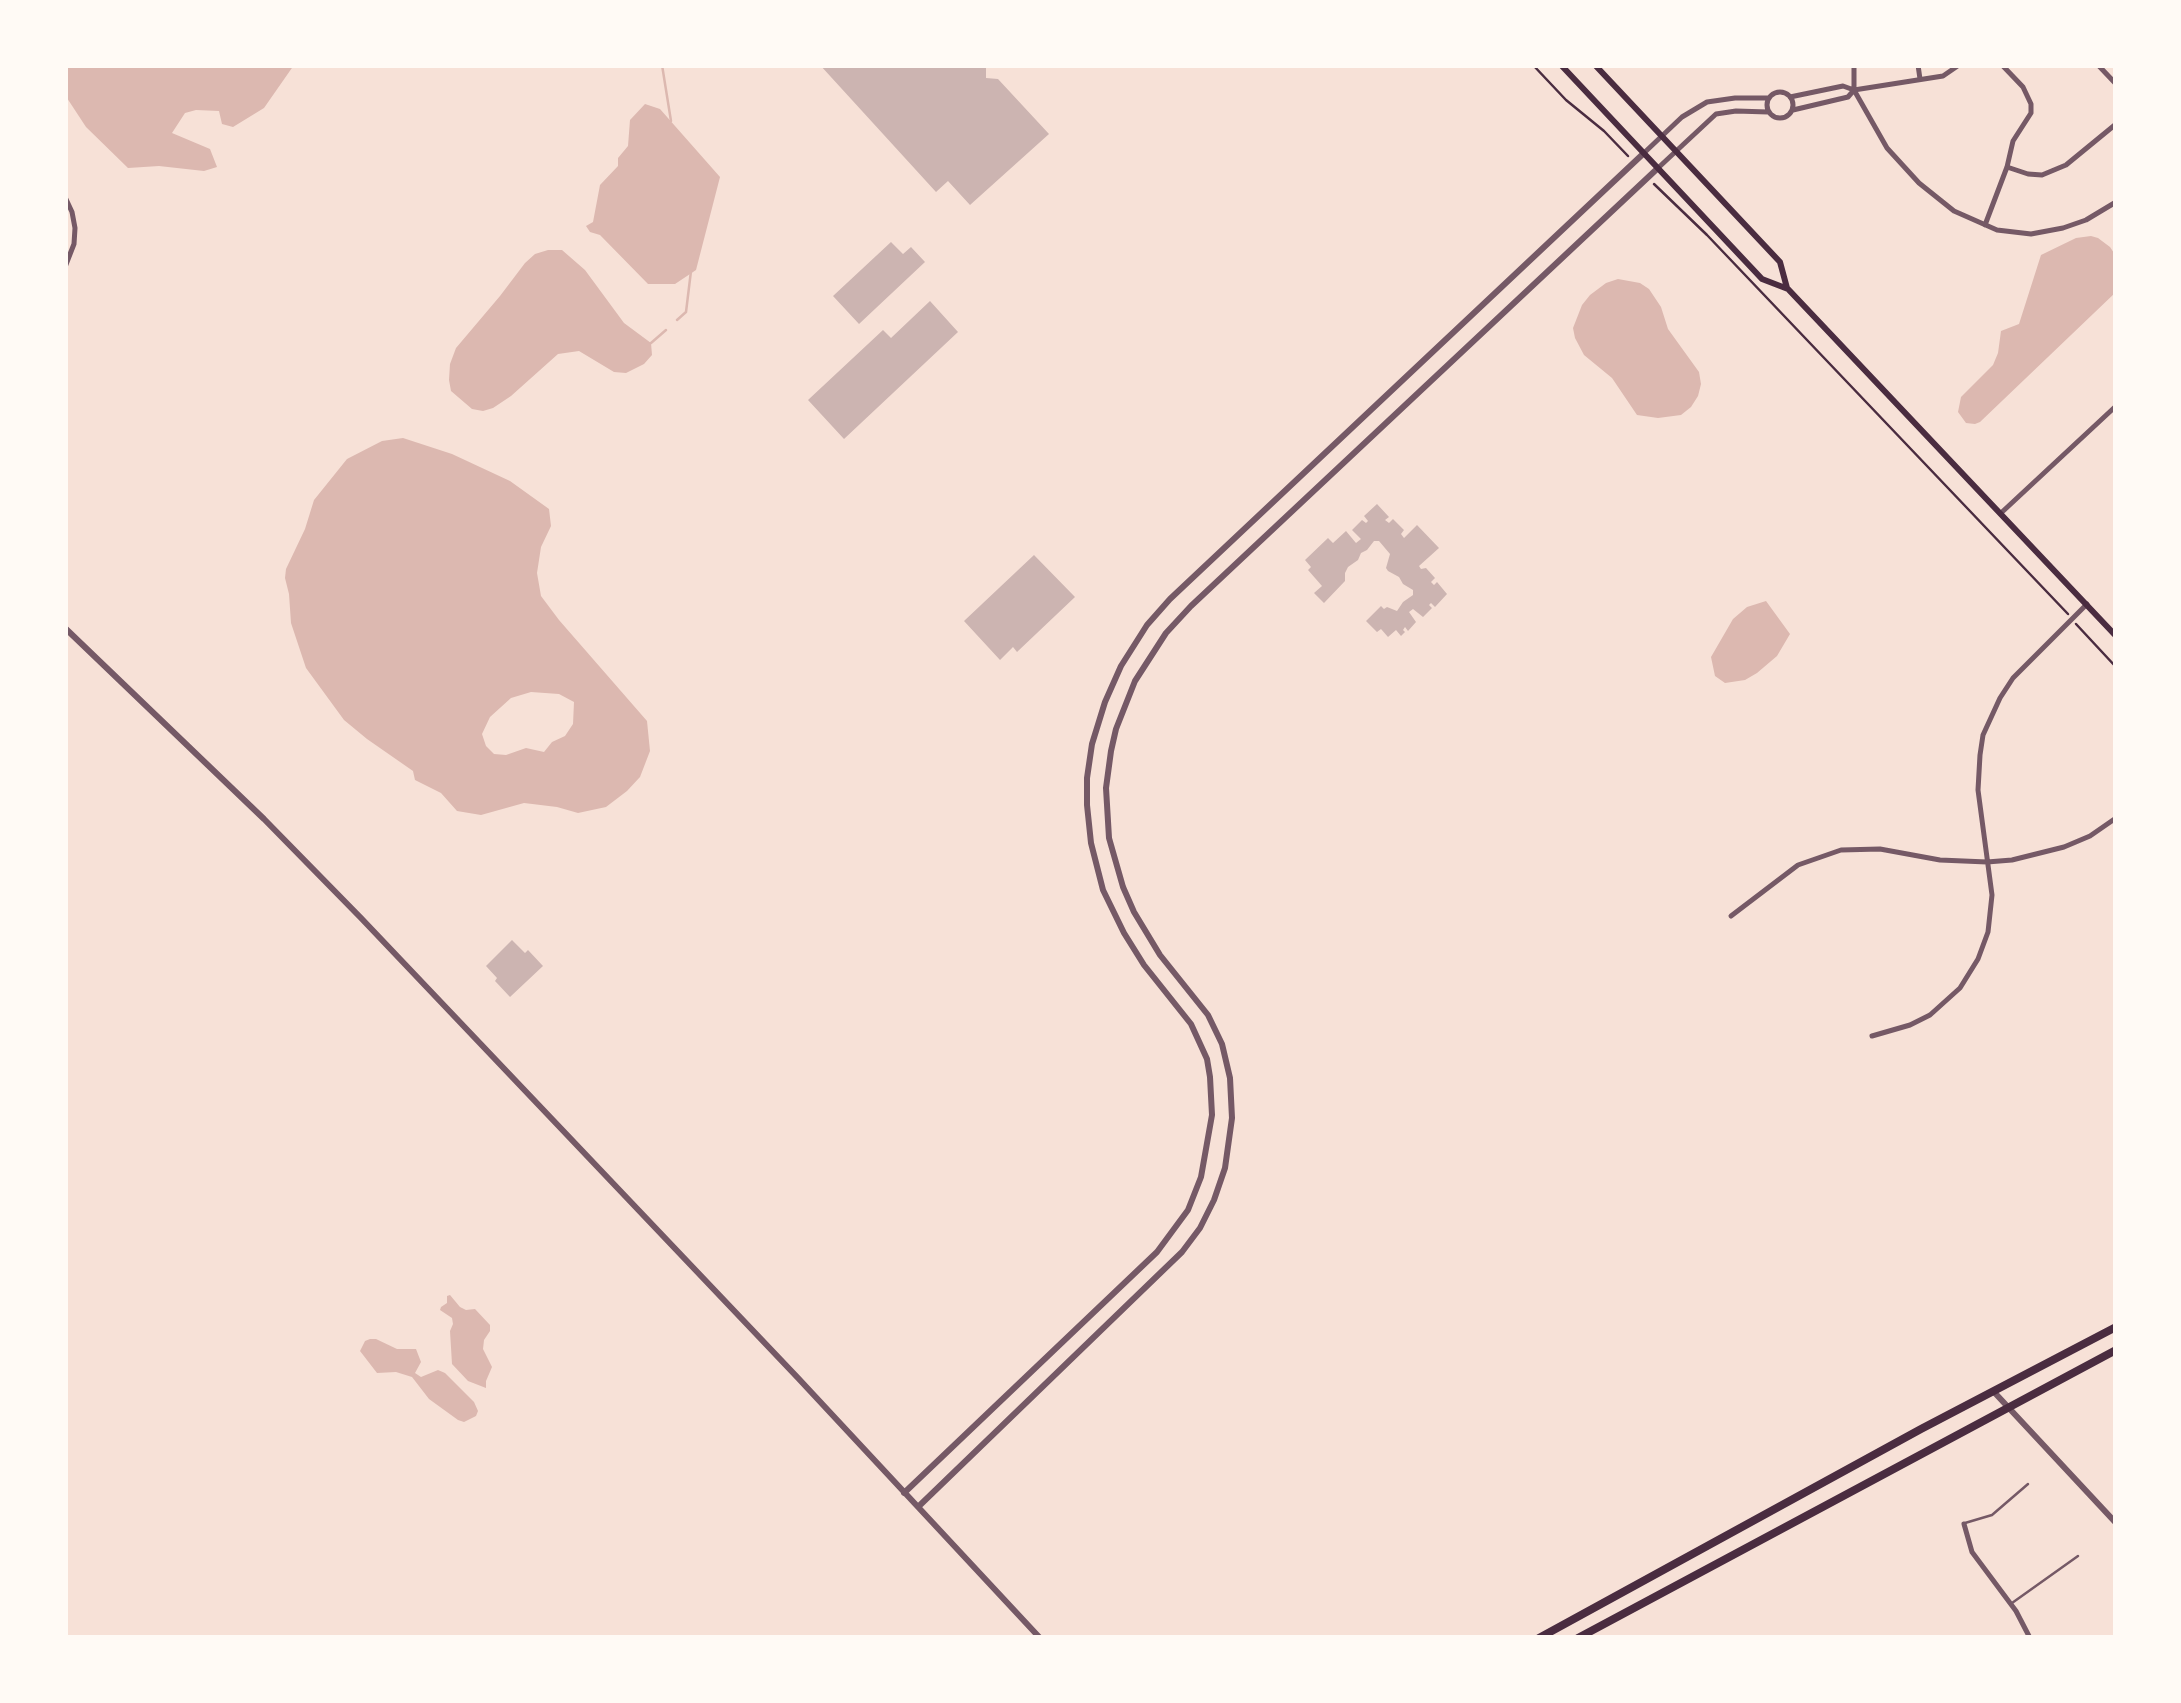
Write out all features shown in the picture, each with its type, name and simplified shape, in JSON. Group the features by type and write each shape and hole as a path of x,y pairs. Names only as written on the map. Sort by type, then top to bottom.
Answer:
{"main road":[{"path":"1561,65 1762,279 1788,289 2116,636"},
{"path":"1596,65 1780,262 1788,289"},
{"path":"1538,1638 1921,1428 2116,1328"},
{"path":"1578,1638 2116,1350"}],"street":[{"path":"1854,65 1854,90 1887,148 1919,183 1954,210 1985,225 2020,234 2046,232 2086,220 2116,202"},
{"path":"1918,65 1920,79"},
{"path":"1790,96 1843,86 1854,90 1943,76 1959,65"},
{"path":"1985,225 2012,141 2031,112 2023,87 2002,65"},
{"path":"2098,65 2116,84"},
{"path":"1768,98 1768,112 1783,118 1792,110 1848,97 1854,90"},
{"path":"904,1493 1156,1252 1188,1210 1204,1166 1212,1115 1207,1059 1190,1024 1124,934 1103,890 1091,844 1087,778 1092,744 1104,702 1146,625 1682,118 1707,102 1768,98 1777,92 1790,96 1792,110"},
{"path":"918,1507 1182,1252 1214,1200 1224,1168 1232,1098 1222,1044 1208,1015 1139,922 1123,887 1110,838 1106,788 1111,751 1136,681 1155,648 1178,618 1716,114 1768,112"},
{"path":"2006,167 2042,174 2066,165 2116,124"},
{"path":"65,198 75,228 74,244 65,267"},
{"path":"2001,513 2116,406"},
{"path":"1872,1036 1930,1015 1970,974 1988,932 1992,896 1978,790 1983,735 2013,678 2086,604"},
{"path":"65,628 361,918 1040,1638"},
{"path":"1731,916 1798,866 1840,850 1880,849 1940,860 2012,860 2064,847 2090,836 2116,818"},
{"path":"1994,1392 2116,1523"},
{"path":"1964,1524 1972,1552 2011,1604 2030,1638"}],"lane":[{"path":"1964,1524 1992,1515 2028,1484"},
{"path":"2011,1604 2078,1556"}],"path":[{"path":"1533,65 1634,162"},
{"path":"1648,178 1927,464 2116,667"}],"shaded area":[{"path":"65,65 294,65 264,108 233,127 222,124 219,111 185,113 172,133 210,149 217,167 204,171 159,166 128,168 86,127 65,95"},
{"path":"645,104 660,109 720,177 696,270 675,284 648,284 586,226 593,222 600,185 618,166 618,158 628,146 630,120"},
{"path":"2091,236 2110,247 2116,256 2116,292 1980,422 1966,423 1958,412 1961,397 1993,365 2001,331 2019,324 2041,255 2076,238"},
{"path":"548,250 562,250 585,270 624,323 651,343 652,355 626,373 614,372 579,351 558,354 493,408 472,409 451,391 450,364 456,348 525,263"},
{"path":"1618,279 1649,289 1661,307 1668,329 1699,372 1698,396 1681,415 1637,415 1612,378 1584,355 1575,338 1573,328 1582,305 1606,283"},
{"path":"403,438 452,454 510,481 549,509 551,526 541,547 537,573 541,596 647,721 650,751 640,777 606,807 578,813 524,803 481,815 457,811 441,793 415,780 413,771 344,720 306,668 291,623 286,569 314,500 347,459 382,441","holes":["531,692 559,694 574,702 573,724 565,736 552,742 544,752 526,748 506,755 494,754 486,746 482,734 490,717 511,698"]},
{"path":"1766,601 1790,634 1777,656 1757,673 1745,680 1725,683 1715,676 1711,657 1733,619 1747,607"},
{"path":"450,1295 460,1307 475,1309 490,1325 483,1349 492,1367 486,1388 468,1381 452,1364 452,1318 440,1310"},
{"path":"370,1339 397,1349 416,1349 421,1362 415,1373 421,1377 438,1370 445,1373 474,1402 476,1416 464,1422 458,1420 429,1399 412,1377 396,1372 377,1373 360,1351"}],"building":[{"path":"820,65 986,65 986,78 998,79 1049,134 970,205 948,181 936,192"},
{"path":"891,242 903,254 911,247 925,262 859,324 833,296"},
{"path":"930,301 958,332 844,439 808,400 883,330 891,338"},
{"path":"1377,504 1389,517 1385,520 1389,523 1393,519 1404,530 1404,538 1417,525 1439,548 1419,566 1426,568 1435,578 1431,582 1437,582 1447,594 1435,607 1431,603 1432,608 1423,617 1413,609 1409,612 1416,622 1408,631 1405,627 1401,636 1396,630 1388,637 1366,621 1381,606 1397,611 1413,595 1413,590 1386,568 1390,554 1379,541 1374,541 1348,567 1345,581 1324,603 1314,593 1322,586 1305,560 1328,538 1333,543 1346,531 1356,543 1361,539 1352,530 1362,520 1368,521 1364,516"},
{"path":"1034,555 1075,597 1017,652 1013,647 1000,660 964,621"},
{"path":"512,940 543,966 510,997 486,966"}],"waterway":[{"path":"662,65 671,121"},
{"path":"677,320 686,312 691,271"},
{"path":"651,343 666,330"}]}
